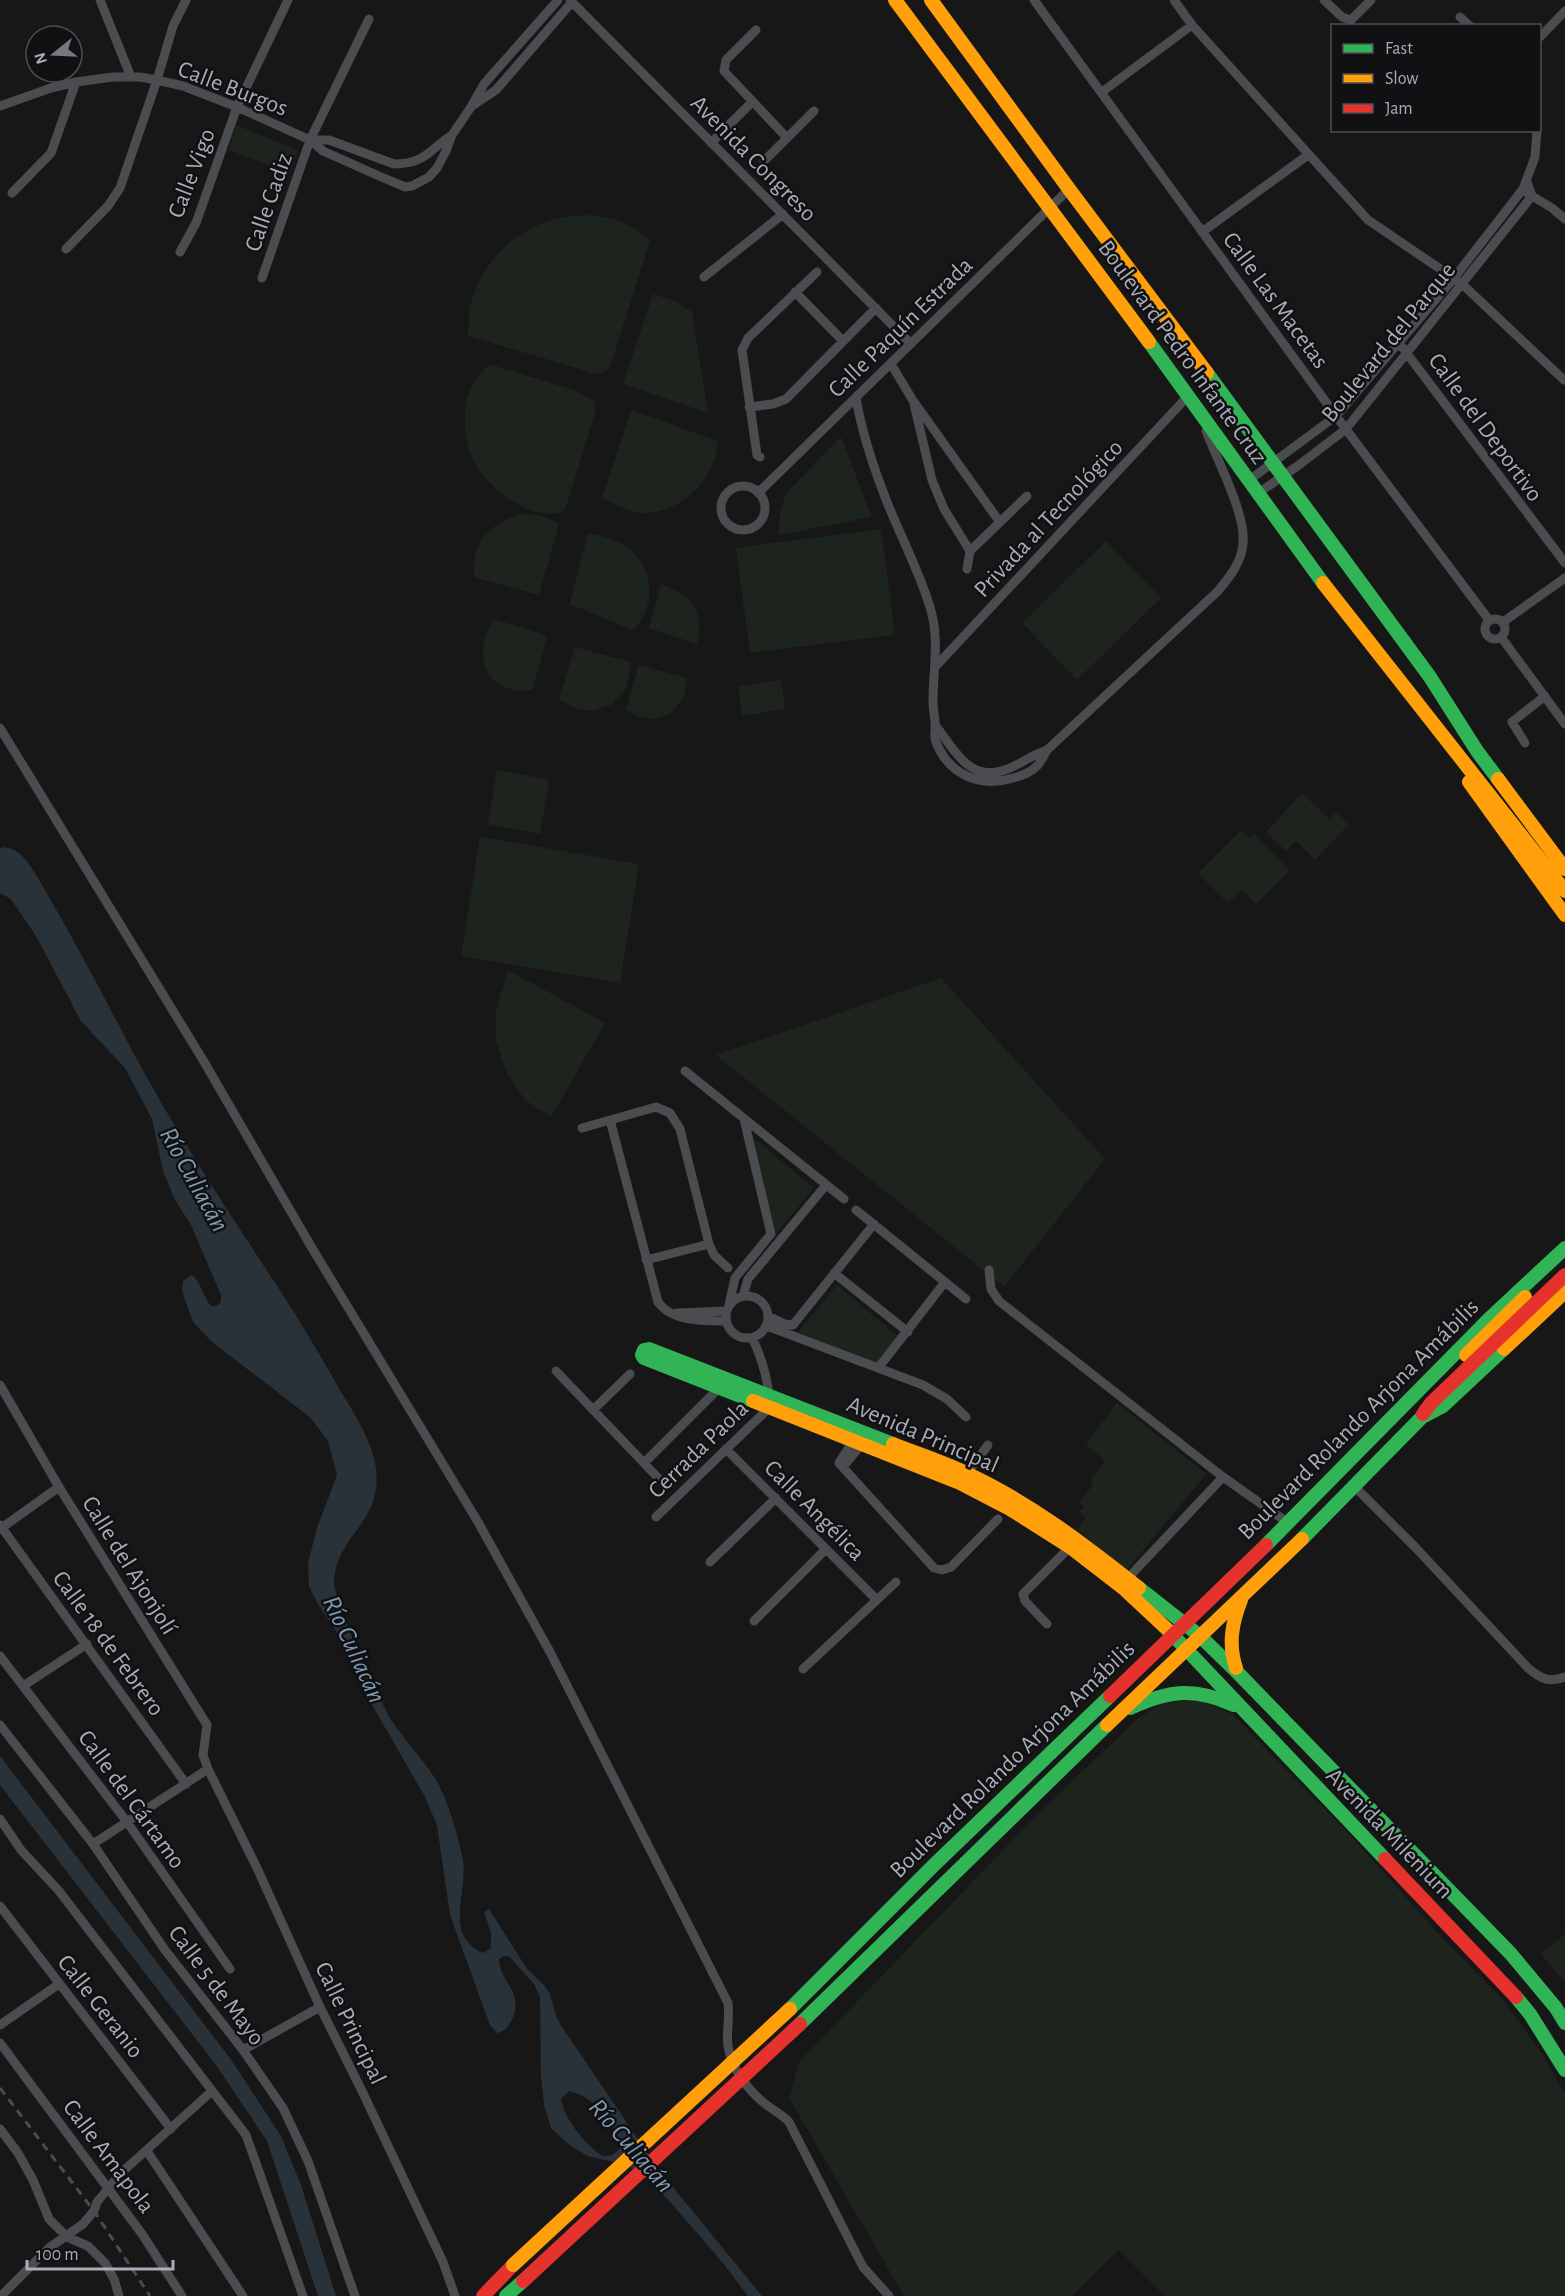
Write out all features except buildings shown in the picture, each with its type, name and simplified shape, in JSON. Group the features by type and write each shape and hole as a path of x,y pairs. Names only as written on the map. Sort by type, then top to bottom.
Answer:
{"main road":[{"name":"Boulevard Pedro Infante Cruz","path":"895,0 1050,207 1344,611 1565,891"},
{"name":"Boulevard Pedro Infante Cruz","path":"931,0 1069,189 1284,475 1430,677 1565,854"},
{"name":"Boulevard Pedro Infante Cruz","path":"1430,677 1477,751 1565,869"},
{"name":"Boulevard Pedro Infante Cruz","path":"1438,728 1468,781 1565,915"},
{"name":"Boulevard Rolando Arjona Amábilis","path":"483,2296 513,2265 790,2009 935,1864 1184,1625 1410,1401 1491,1317 1565,1248"},
{"name":"Boulevard Rolando Arjona Amábilis","path":"1447,1381 1565,1258"},
{"name":"Boulevard Rolando Arjona Amábilis","path":"1447,1381 1565,1275"},
{"name":"Boulevard Rolando Arjona Amábilis","path":"506,2296 800,2024 1117,1715 1299,1542 1422,1417 1443,1406 1565,1292"},
{"name":"Avenida Principal","path":"649,1355 964,1478 1037,1512 1128,1578 1184,1625"},
{"path":"1410,1401 1447,1381"},
{"path":"1422,1417 1447,1381"},
{"name":"Avenida Principal","path":"769,1403 858,1443 964,1478 1070,1547 1123,1588 1173,1635"},
{"path":"1238,1673 1231,1655 1229,1638 1243,1596"},
{"name":"Avenida Milenium","path":"1184,1625 1200,1636 1238,1673 1343,1784 1479,1920 1533,1981 1565,2023"},
{"name":"Avenida Milenium","path":"1173,1635 1515,1995 1546,2037 1565,2070"},
{"path":"1117,1715 1150,1699 1178,1691 1209,1694 1241,1709"},
{"path":"1515,1995 1533,1981"}],"street":[{"path":"100,0 131,77"},
{"path":"66,249 108,206 120,188 173,26 186,0"},
{"name":"Calle Vigo","path":"180,252 196,223 237,107 288,0"},
{"name":"Calle Burgos","path":"84,81 131,77 183,86 237,107 310,140 323,151 379,177 405,187 417,185 437,168 447,151 452,135 484,84 558,0"},
{"name":"Calle Las Macetas","path":"1034,0 1336,416 1489,620"},
{"path":"1174,0 1192,25 1368,220 1458,280 1564,380"},
{"path":"1324,0 1342,17 1351,20 1371,0"},
{"path":"471,107 496,90 571,1"},
{"name":"Avenida Congreso","path":"571,1 910,344"},
{"path":"1541,36 1565,11"},
{"path":"1460,17 1468,24"},
{"name":"Calle Cadiz","path":"262,278 310,140 369,19"},
{"path":"1102,92 1192,25"},
{"path":"756,30 726,60 723,67 725,75 787,138"},
{"name":"Calle Burgos","path":"0,106 68,84"},
{"path":"12,192 51,153 75,84"},
{"path":"711,143 752,102"},
{"path":"764,161 814,111"},
{"path":"1537,132 1535,157 1525,186 1532,196 1565,219"},
{"name":"Calle Burgos","path":"310,140 329,140 387,162 404,164 421,160 452,135"},
{"path":"349,163 355,150"},
{"path":"1202,232 1308,155"},
{"path":"379,177 387,162"},
{"name":"Boulevard del Parque","path":"1257,494 1346,429 1407,351 1525,186"},
{"name":"Calle Paquín Estrada","path":"758,493 1069,189"},
{"name":"Boulevard del Parque","path":"1248,481 1336,416 1398,342 1458,280 1532,196"},
{"path":"704,277 783,214"},
{"path":"760,457 757,455 742,350 748,338 817,272"},
{"path":"795,292 843,341"},
{"path":"749,407 773,404 786,399 876,308"},
{"name":"Calle del Deportivo","path":"1398,342 1407,351 1565,565"},
{"path":"891,364 912,399 999,521"},
{"path":"856,398 860,422 887,502 930,608 936,636 933,706 936,726 956,755 967,765 982,772 1003,771 1030,755 1047,750 1217,592 1233,573 1240,558 1243,543 1242,525 1191,400"},
{"path":"912,399 932,480 945,509 970,551"},
{"name":"Privada al Tecnológico","path":"936,666 1191,400"},
{"path":"742,486 758,493 764,503 765,511 758,525 744,530 730,526 725,521 721,506 728,492 742,486"},
{"path":"967,569 970,551 1027,496"},
{"path":"1503,622 1565,577 1565,565"},
{"path":"1497,618 1503,622 1505,628 1501,637 1492,639 1487,635 1485,628 1489,620 1497,618"},
{"path":"1501,637 1565,724"},
{"path":"1525,743 1512,722 1545,696"},
{"path":"0,728 196,1050 312,1248 478,1522 550,1652 728,2003 728,2042 734,2065 752,2092 789,2122 863,2267 889,2296"},
{"path":"685,1071 844,1199"},
{"path":"582,1128 656,1107 670,1113 680,1129 714,1255 728,1268"},
{"path":"675,1314 728,1308 743,1296 748,1279 775,1237 744,1119"},
{"path":"610,1120 658,1302 666,1311 690,1319 726,1321"},
{"path":"743,1296 757,1298 767,1309 768,1321 759,1335 752,1338 738,1336 732,1332 726,1321 733,1284 738,1273 826,1185"},
{"path":"856,1210 966,1299"},
{"path":"792,1330 874,1224"},
{"path":"646,1260 710,1244"},
{"path":"989,1270 991,1289 999,1300 1223,1477 1287,1522"},
{"path":"834,1273 908,1332"},
{"path":"879,1367 945,1282"},
{"path":"768,1321 923,1385 947,1399 966,1417"},
{"path":"752,1338 757,1346 769,1403"},
{"path":"556,1371 664,1484"},
{"path":"593,1410 630,1374"},
{"path":"645,1463 723,1384"},
{"name":"Calle del Ajonjolí","path":"0,1385 59,1487 207,1725 203,1755 208,1769"},
{"name":"Cerrada Paola","path":"656,1517 726,1449 769,1403"},
{"path":"858,1443 842,1463 931,1565 938,1570 951,1567 998,1519"},
{"path":"964,1478 988,1444"},
{"name":"Calle Angélica","path":"726,1449 877,1600"},
{"path":"1128,1578 1223,1477"},
{"path":"1353,1485 1528,1668 1544,1680 1553,1681 1565,1677"},
{"path":"1,1527 59,1487"},
{"path":"710,1562 776,1498"},
{"name":"Calle 18 de Febrero","path":"1,1527 186,1784"},
{"path":"1047,1624 1025,1601 1023,1594 1070,1547"},
{"path":"754,1621 826,1549"},
{"path":"803,1669 896,1582"},
{"path":"24,1686 87,1644"},
{"name":"Calle del Cártamo","path":"0,1656 127,1822 230,1968"},
{"name":"Calle 5 de Mayo","path":"0,1725 93,1844 165,1950 271,2089 296,2133 308,2161 355,2296"},
{"path":"93,1844 208,1769"},
{"name":"Calle Principal","path":"208,1769 443,2262 455,2296"},
{"path":"0,1819 21,1850 59,1892 246,2135 303,2296"},
{"name":"Calle Geranio","path":"0,1906 171,2129"},
{"path":"0,2025 59,1984"},
{"path":"243,2050 320,2007"},
{"name":"Calle Amapola","path":"0,2043 142,2234 182,2296"},
{"path":"1,2296 49,2248 83,2224 108,2188 212,2091"},
{"path":"0,2129 18,2152 33,2180 49,2219 67,2237 88,2246 105,2263 114,2279 119,2296"},
{"path":"147,2151 243,2296"}],"shaded area":[{"path":"236,125 298,150 290,173 229,150"},
{"path":"587,215 621,222 635,229 650,241 610,367 602,373 593,373 468,336 470,308 476,288 492,261 503,249 515,238 544,223 562,217"},
{"path":"653,294 675,301 692,312 708,413 623,384"},
{"path":"489,364 577,391 594,401 596,410 565,510 553,514 539,513 525,508 498,491 478,469 472,458 465,429 467,399 473,385"},
{"path":"631,410 718,441 712,465 698,488 683,500 655,512 634,512 602,498"},
{"path":"841,437 872,517 778,535 780,510 787,492"},
{"path":"520,514 542,516 559,524 539,595 474,577 476,553 484,536 499,524"},
{"path":"881,529 895,635 750,653 736,548"},
{"path":"588,534 601,536 624,545 641,561 649,584 649,597 646,611 633,630 570,604"},
{"path":"1106,541 1161,598 1077,680 1022,623"},
{"path":"661,584 681,594 694,606 699,622 697,644 649,628"},
{"path":"494,619 543,634 547,638 532,690 516,690 503,686 493,679 487,670 483,658 483,646"},
{"path":"575,647 631,662 627,687 611,705 592,711 574,708 559,699"},
{"path":"639,665 687,678 684,697 670,714 653,719 637,716 626,709"},
{"path":"781,680 785,709 742,716 738,686"},
{"path":"497,770 549,780 540,834 488,824"},
{"path":"1302,793 1329,819 1337,812 1349,824 1315,860 1296,841 1286,851 1266,832"},
{"path":"1241,830 1249,838 1254,834 1290,870 1256,904 1242,890 1228,903 1198,873"},
{"path":"480,837 639,864 620,983 461,956"},
{"path":"508,970 605,1023 551,1117 525,1100 507,1073 496,1042 496,1011"},
{"path":"941,978 1105,1159 1004,1287 716,1055"},
{"path":"754,1138 814,1188 775,1235"},
{"path":"837,1285 899,1337 877,1366 798,1332"},
{"path":"1117,1403 1206,1474 1126,1571 1077,1529 1086,1518 1079,1512 1084,1507 1079,1502 1093,1485 1090,1480 1105,1461 1086,1444"},
{"path":"1177,1700 1205,1702 1232,1714 1353,1838 1436,1931 1504,2001 1542,2054 1565,2093 1565,2296 1165,2296 1119,2250 1072,2296 904,2296 789,2098 799,2062 1032,1820 1137,1719 1159,1705"},
{"path":"1565,1934 1565,1982 1541,1954"}],"water":[{"name":"Río Culiacán","path":"4,847 16,851 34,872 168,1115 304,1328 368,1441 374,1458 377,1479 374,1496 369,1511 337,1564 334,1581 336,1592 358,1651 386,1710 432,1774 449,1810 463,1861 460,1924 464,1936 471,1945 483,1953 491,1948 491,1933 484,1912 489,1909 527,1969 550,1994 556,2016 562,2027 659,2170 762,2296 748,2296 723,2263 647,2178 626,2165 588,2156 572,2147 551,2128 544,2105 541,2077 540,1997 534,1984 509,1956 499,1959 500,1967 514,1995 515,2012 510,2024 501,2032 497,2033 490,2025 450,1915 437,1825 424,1795 367,1696 357,1662 318,1604 309,1586 308,1563 317,1528 337,1475 328,1441 311,1418 211,1341 193,1322 182,1291 183,1281 192,1275 211,1306 217,1306 221,1302 221,1295 191,1225 175,1200 163,1171 152,1119 125,1068 81,1021 36,936 11,899 0,893 0,849","holes":["569,2091 587,2098 608,2120 621,2147 617,2152 602,2156 577,2131 561,2099"]},
{"path":"0,1756 232,2061 281,2136 301,2185 336,2296 318,2296 267,2141 216,2065 0,1785"}],"railway":[{"path":"0,2088 94,2211 150,2296"}],"traffic: fast":[{"path":"1149,342 1323,583"},
{"path":"1207,373 1430,677 1477,751 1498,779"},
{"path":"1266,1545 1491,1317 1565,1248"},
{"path":"753,1401 644,1358 642,1355 644,1350 649,1349 893,1444"},
{"path":"1302,1539 1422,1417 1443,1406 1504,1349"},
{"path":"1139,1588 1200,1636 1238,1673 1511,1954 1556,2008 1565,2023"},
{"path":"1168,1630 1385,1859"},
{"path":"1130,1708 1158,1697 1182,1693 1206,1695 1234,1705"},
{"path":"790,2009 935,1864 1110,1696"},
{"path":"800,2024 1107,1725"},
{"path":"1516,1997 1530,2014 1565,2070"},
{"path":"506,2296 523,2281"}],"traffic: slow":[{"path":"895,0 1149,342"},
{"path":"931,0 1207,373"},
{"path":"1323,583 1565,891"},
{"path":"1498,779 1565,869"},
{"path":"1469,782 1565,915"},
{"path":"1504,1349 1565,1292"},
{"path":"1466,1355 1525,1297"},
{"path":"753,1401 960,1483 1010,1509 1070,1547 1123,1588 1168,1630"},
{"path":"893,1444 957,1469 1012,1497 1077,1540 1139,1588"},
{"path":"1107,1725 1302,1539"},
{"path":"1236,1668 1232,1650 1232,1634 1241,1600"},
{"path":"513,2265 790,2009"}],"traffic: jam":[{"path":"1423,1414 1431,1403 1565,1275"},
{"path":"1110,1696 1266,1545"},
{"path":"1385,1859 1516,1997"},
{"path":"523,2281 800,2024"},
{"path":"483,2296 513,2265"}]}
